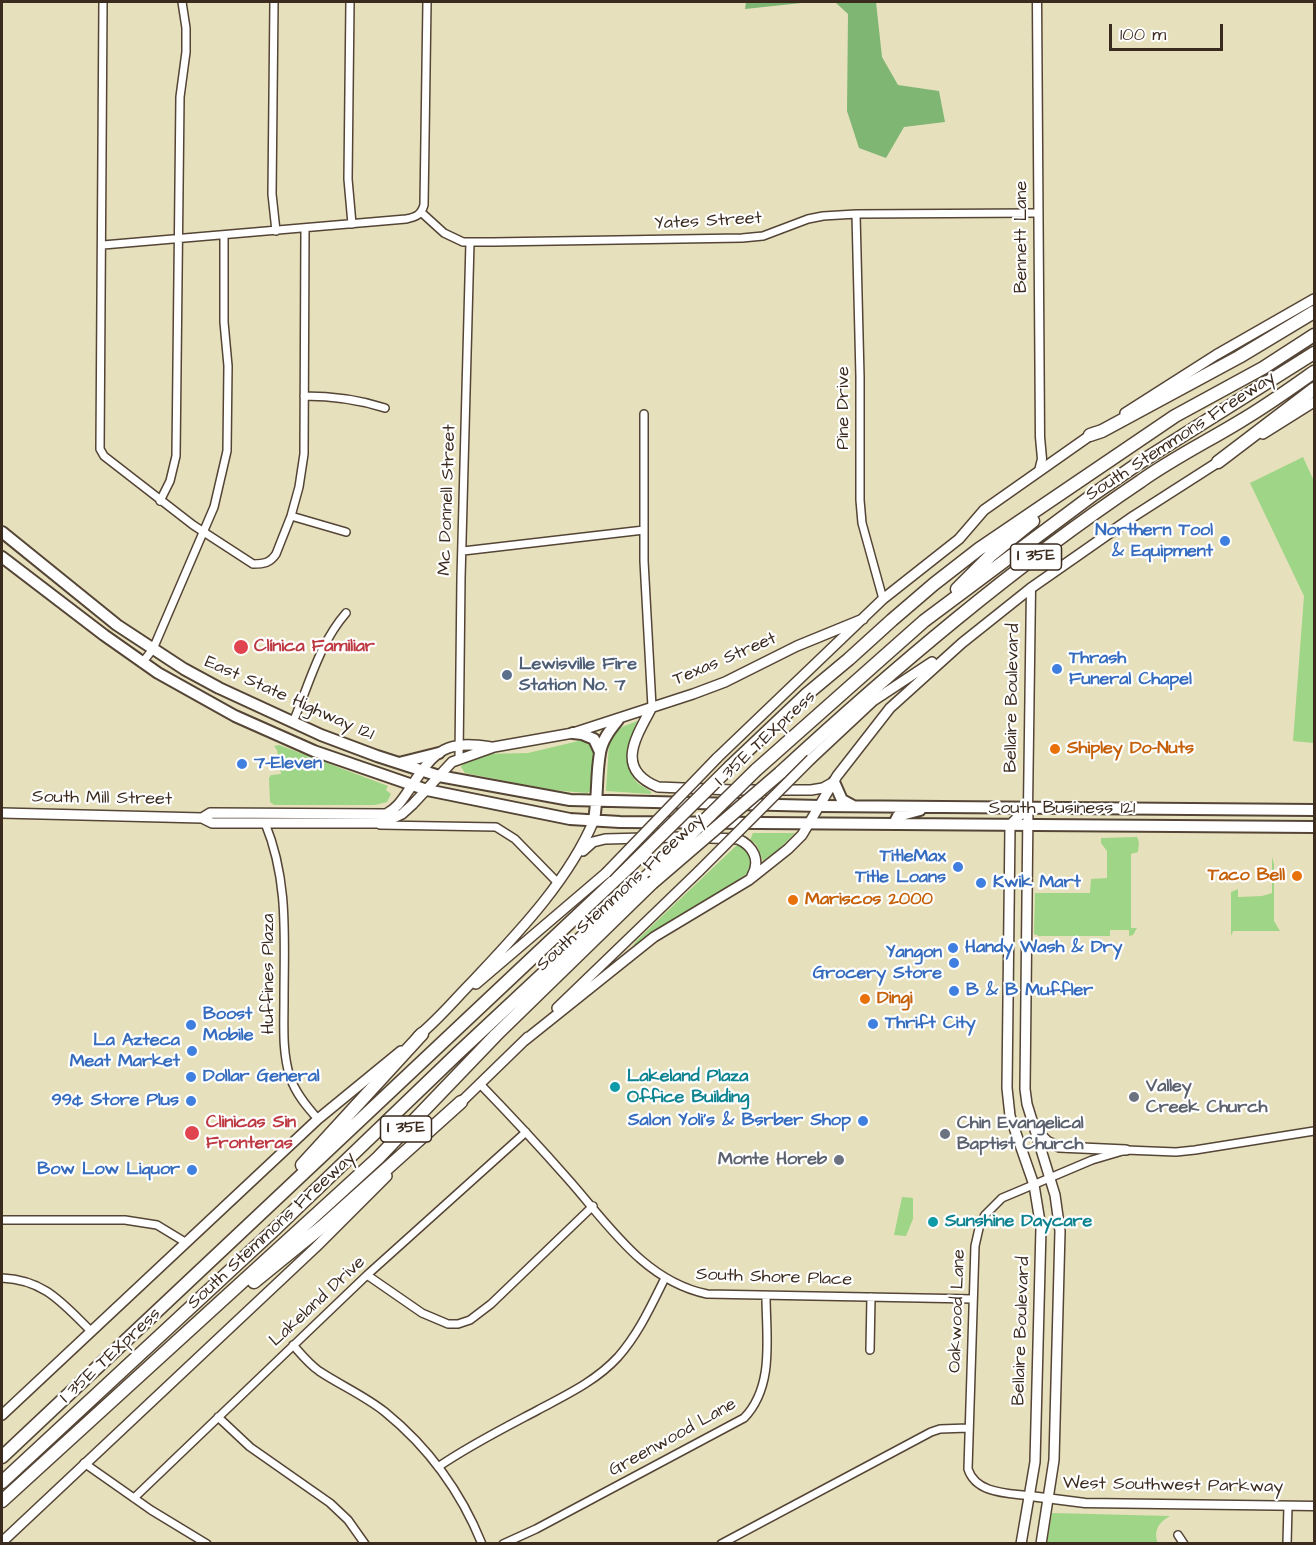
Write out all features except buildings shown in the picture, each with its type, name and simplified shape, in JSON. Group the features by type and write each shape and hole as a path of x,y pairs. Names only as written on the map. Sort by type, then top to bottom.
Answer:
{"highway":[{"path":"1090,435 1102,431 1239,357 1314,312"},
{"name":"South Stemmons Freeway","path":"2,1456 630,866 807,694 934,584 979,549 1175,416 1263,368 1314,335"},
{"name":"I 35E TEXpress","path":"2,1482 653,877 756,770 924,621 1128,470 1314,353"},
{"name":"South Stemmons Freeway","path":"2,1501 378,1158 653,877 780,773 859,700 942,630 1029,562 1143,479 1241,421 1314,372"},
{"path":"1218,462 1314,389"},
{"path":"924,621 991,555 1095,471"},
{"path":"227,1245 422,1034"},
{"path":"348,1159 472,1046 496,1035"},
{"path":"151,1366 324,1225 461,1102"}],"main road":[{"name":"South Stemmons Freeway","path":"447,1009 606,873 717,758 883,599 959,539 984,510 1090,435 1216,355 1314,299"},
{"name":"South Stemmons Freeway","path":"524,1041 654,937 749,880 788,849 802,835 834,782 890,708 962,643 1031,588 1134,516 1314,402"},
{"name":"East State Highway 121","path":"2,532 117,625 184,669 293,722 349,746 399,763 439,776 570,800 820,806"},
{"name":"East State Highway 121","path":"2,557 142,663 188,691 314,751 411,785 570,819 620,822 809,824"},
{"path":"26,576 38,561"},
{"name":"Texas Street","path":"439,776 452,762 494,747 573,733 618,720 725,682 796,646 863,619"},
{"name":"South Stemmons Freeway","path":"2,1542 316,1247 811,759 873,701 962,643"},
{"path":"652,707 638,734 632,754 635,771 647,783 658,787 811,790 823,788 834,782 842,800 854,806"},
{"path":"594,820 598,801 600,752 607,734 618,720"},
{"path":"573,733 594,739 600,752"},
{"name":"Texas Street","path":"423,770 444,749 459,744 494,747"},
{"path":"399,763 439,753"},
{"name":"South Mill Street","path":"369,819 394,810 423,770"},
{"name":"South Mill Street","path":"2,813 202,818 210,813 264,818 369,819 382,823 402,814 439,776"},
{"name":"South Business 121","path":"820,806 1314,810"},
{"path":"894,825 898,816 931,806"},
{"path":"1010,825 1028,807"},
{"name":"Bellaire Boulevard","path":"1028,807 1025,1089 1027,1104 1050,1179 1059,1221 1060,1256 1055,1443 1041,1544"},
{"path":"1261,810 1261,827"},
{"path":"1280,827 1281,810"},
{"name":"South Stemmons Freeway","path":"2,1415 318,1119 422,1034 447,1009 516,936 574,860 594,820"},
{"name":"South Business 121","path":"809,824 1314,827"},
{"name":"Bellaire Boulevard","path":"1010,825 1007,1088 1010,1116 1034,1185 1040,1216 1041,1244 1035,1462 1021,1544"},
{"path":"574,860 592,842 605,838 738,839 751,847 756,858 756,869 749,880"},
{"path":"1007,1029 1026,1030"},
{"path":"1034,1128 1047,1141 1059,1147 1126,1150"}],"street":[{"path":"103,2 100,449 104,456 160,501 248,562 265,564 272,560 291,516 299,487 304,454 305,228"},
{"path":"160,501 170,481 176,456 180,97 186,52 186,28 182,2"},
{"path":"274,2 272,194 276,231"},
{"path":"350,2 348,179 352,224"},
{"path":"103,245 276,231 418,216 422,213 424,206 427,2"},
{"name":"Bennett Lane","path":"1037,2 1042,459 1040,471"},
{"name":"Yates Street","path":"422,213 444,233 464,242 742,238 764,236 815,218 856,214 1038,213"},
{"name":"Pine Drive","path":"856,214 860,500 862,523 883,599"},
{"path":"142,663 153,649 214,507 227,451 228,366 224,322 224,235"},
{"name":"Mc Donnell Street","path":"459,759 470,242"},
{"path":"304,396 338,396 385,408"},
{"path":"644,414 645,603 652,707"},
{"path":"291,516 346,532"},
{"path":"463,550 644,530"},
{"name":"Bellaire Boulevard","path":"1028,807 1031,588"},
{"path":"293,722 322,647 334,626 346,613"},
{"name":"Huffines Plaza","path":"264,818 284,895 284,1046 290,1077 303,1101 318,1119"},
{"name":"South Mill Street","path":"369,819 496,827 515,839 557,882"},
{"name":"South Shore Place","path":"480,1084 526,1131 644,1263 687,1290 707,1294 766,1296 973,1299"},
{"name":"Lakeland Drive","path":"134,1498 367,1275 526,1131"},
{"name":"Oakwood Lane","path":"1030,1496 996,1491 979,1485 968,1469 975,1246 980,1224 992,1207 1002,1198 1092,1160 1126,1150 1176,1152 1196,1150 1314,1131"},
{"path":"367,1275 422,1313 448,1324 458,1324 470,1320 491,1304 592,1206"},
{"path":"2,1220 125,1220 157,1225 185,1242"},
{"path":"2,1278 23,1280 51,1292 91,1330"},
{"path":"438,1467 465,1449 575,1390 603,1371 636,1335 665,1278"},
{"name":"Greenwood Lane","path":"503,1544 536,1529 744,1418 760,1397 765,1380 766,1296"},
{"path":"870,1350 871,1297"},
{"path":"292,1346 318,1370 384,1410 418,1441 458,1495 471,1517 482,1544"},
{"path":"218,1417 250,1447 330,1503 348,1520 365,1544"},
{"path":"721,1544 931,1432 940,1429 968,1428"},
{"path":"84,1463 207,1544"},
{"name":"West Southwest Parkway","path":"1030,1496 1093,1503 1314,1506"},
{"path":"1287,1544 1288,1506"},
{"path":"1178,1535 1184,1544"}],"green space":[{"path":"746,2 811,2 745,9"},
{"path":"835,2 876,2 882,57 898,85 939,91 945,122 904,127 886,158 859,148 847,111 848,14"},
{"path":"1303,457 1314,481 1314,743 1293,741 1304,596 1250,483"},
{"path":"642,719 631,750 629,766 635,780 651,794 606,791 609,743 617,729"},
{"path":"587,739 595,746 597,753 592,790 587,793 552,790 465,773 461,767 463,762 483,754 528,753"},
{"path":"279,745 388,786 386,790 391,794 387,802 375,805 274,805 270,802 269,778 271,775 281,774 277,750 274,746"},
{"path":"753,833 795,833 775,853 763,861 756,844 750,840"},
{"path":"1137,837 1138,852 1131,854 1131,928 1137,928 1133,935 1129,936 1129,930 1110,930 1110,936 1039,936 1034,934 1035,893 1090,893 1091,879 1107,878 1107,851 1101,843 1101,838"},
{"path":"737,845 750,854 752,870 632,947 637,940"},
{"path":"1272,857 1274,921 1280,931 1233,931 1231,936 1231,892 1238,889 1238,897 1262,896 1272,893"},
{"path":"902,1197 913,1198 913,1219 906,1236 894,1235"},
{"path":"1052,1513 1170,1516 1158,1527 1156,1535 1158,1543 1047,1543"}],"place":[{"name":"Northern Tool & Equipment","path":"1225,541"},
{"name":"Clínica Familiar","path":"241,647"},
{"name":"Thrash Funeral Chapel","path":"1057,669"},
{"name":"Lewisville Fire Station No. 7","path":"507,675"},
{"name":"Shipley Do-Nuts","path":"1055,749"},
{"name":"7-Eleven","path":"242,764"},
{"name":"TitleMax Title Loans","path":"958,867"},
{"name":"Taco Bell","path":"1297,876"},
{"name":"Kwik Mart","path":"981,883"},
{"name":"Mariscos 2000","path":"793,900"},
{"name":"Handy Wash & Dry","path":"953,948"},
{"name":"Yangon Grocery Store","path":"954,963"},
{"name":"B & B Muffler","path":"954,991"},
{"name":"Dingi","path":"865,999"},
{"name":"Thrift City","path":"873,1024"},
{"name":"Boost Mobile","path":"191,1025"},
{"name":"La Azteca Meat Market","path":"192,1051"},
{"name":"Dollar General","path":"191,1077"},
{"name":"Lakeland Plaza Office Building","path":"615,1087"},
{"name":"Valley Creek Church","path":"1134,1097"},
{"name":"99¢ Store Plus","path":"191,1101"},
{"name":"Salon Yoli's & Bsrber Shop","path":"863,1121"},
{"name":"Clinicas Sin Fronteras","path":"192,1133"},
{"name":"Chin Evangelical Baptist Church","path":"945,1134"},
{"name":"Monte Horeb","path":"839,1160"},
{"name":"Bow Low Liquor","path":"192,1170"},
{"name":"Sunshine Daycare","path":"933,1222"}]}
